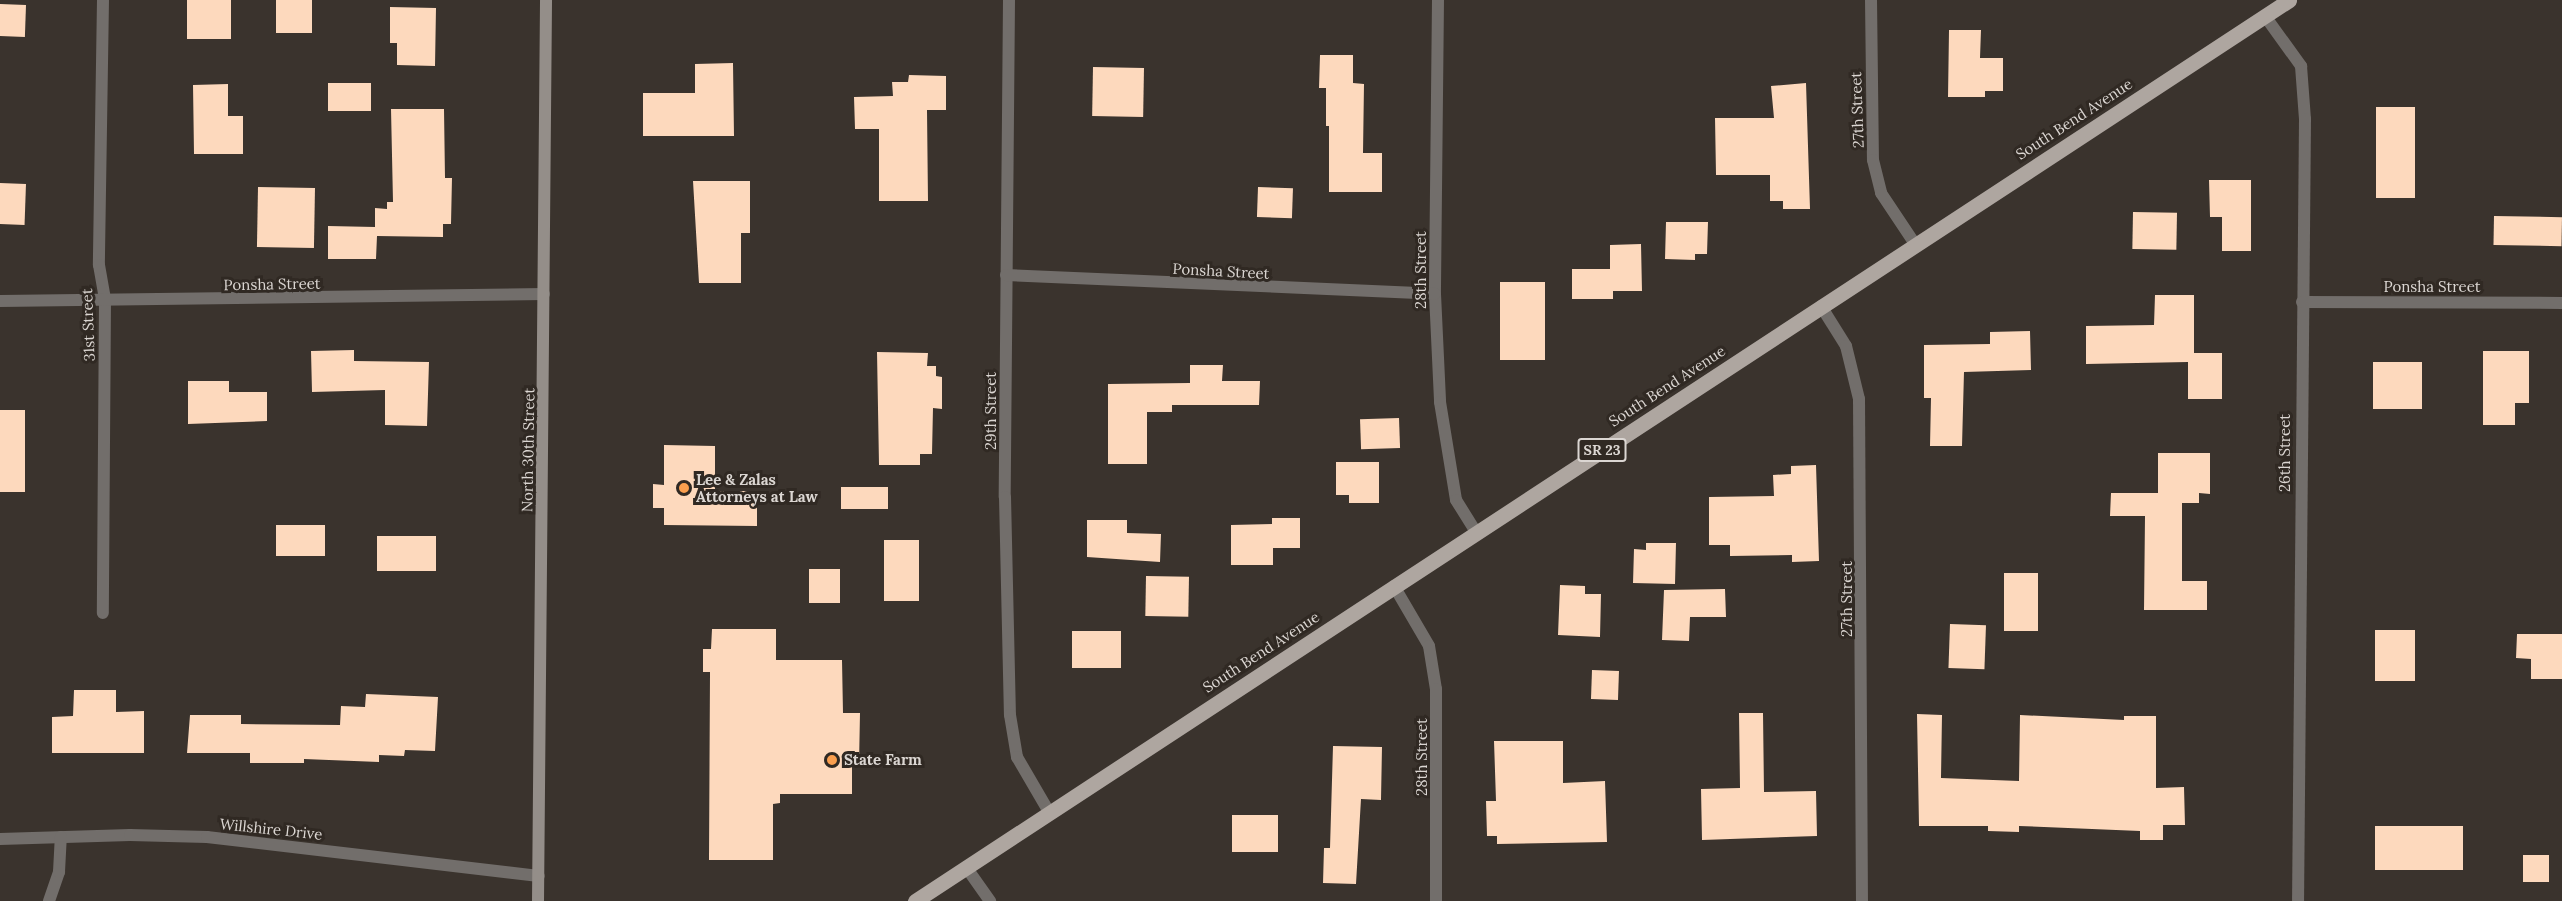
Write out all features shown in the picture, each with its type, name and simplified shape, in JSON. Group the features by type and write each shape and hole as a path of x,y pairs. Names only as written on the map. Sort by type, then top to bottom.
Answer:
{"main road":[{"name":"South Bend Avenue","path":"915,901 2289,0"}],"street":[{"name":"31st Street","path":"103,0 99,265 105,300 103,613"},
{"name":"North 30th Street","path":"538,901 546,0"},
{"name":"29th Street","path":"1009,0 1006,275 1010,715 1017,757 1049,812"},
{"name":"28th Street","path":"1438,0 1435,294 1447,459 1456,500 1477,533"},
{"name":"27th Street","path":"1871,0 1873,160 1881,193 1915,244"},
{"name":"26th Street","path":"2265,16 2301,66 2305,119 2298,901"},
{"name":"Ponsha Street","path":"1006,275 1435,294"},
{"name":"Ponsha Street","path":"0,301 544,294"},
{"name":"Ponsha Street","path":"2302,302 2562,303"},
{"name":"27th Street","path":"1821,306 1846,346 1859,399 1862,901"},
{"name":"28th Street","path":"1394,586 1429,646 1437,689 1436,901"},
{"path":"50,901 59,872 61,837"},
{"name":"Willshire Drive","path":"0,839 207,837 538,876"},
{"path":"966,867 990,901"}],"building":[{"path":"187,0 231,0 231,39 187,39"},
{"path":"276,0 312,0 312,33 276,33"},
{"path":"0,4 26,5 25,37 0,36"},
{"path":"390,7 436,8 435,66 397,65 397,43 390,43"},
{"path":"1949,30 1981,30 1980,58 2003,58 2003,91 1985,91 1985,97 1948,97"},
{"path":"1320,55 1353,55 1353,83 1364,84 1363,153 1382,153 1382,192 1329,192 1329,126 1326,126 1326,88 1319,88"},
{"path":"733,63 734,136 643,136 643,93 695,93 695,64"},
{"path":"1093,67 1144,68 1143,117 1092,116"},
{"path":"909,75 946,76 946,110 927,110 928,201 879,201 879,129 855,129 854,97 893,96 892,82 908,82"},
{"path":"328,83 371,83 371,111 328,111"},
{"path":"1806,83 1810,209 1783,209 1783,201 1770,201 1770,175 1716,175 1715,118 1774,118 1771,86"},
{"path":"228,84 228,116 243,116 243,154 194,154 193,85"},
{"path":"2376,107 2415,107 2415,198 2376,198"},
{"path":"391,109 444,109 445,178 452,178 451,224 443,224 443,237 377,236 376,259 328,259 328,226 375,227 375,208 387,209 387,202 393,202"},
{"path":"2209,180 2251,180 2251,251 2222,251 2222,217 2210,217"},
{"path":"693,181 750,181 750,233 741,233 741,283 699,283"},
{"path":"0,183 26,184 25,225 0,224"},
{"path":"258,187 315,188 314,248 257,247"},
{"path":"1258,187 1293,188 1292,218 1257,217"},
{"path":"2133,212 2177,213 2176,250 2132,249"},
{"path":"2494,216 2562,217 2561,246 2493,245"},
{"path":"1666,222 1708,222 1707,254 1695,254 1695,260 1665,259"},
{"path":"1641,244 1642,291 1613,291 1613,299 1572,299 1572,269 1610,269 1610,245"},
{"path":"1500,282 1545,282 1545,360 1500,360"},
{"path":"2155,295 2194,295 2194,353 2222,353 2222,399 2188,399 2188,362 2086,364 2086,326 2154,325"},
{"path":"2030,331 2031,370 1964,372 1962,446 1930,446 1931,398 1924,398 1924,345 1990,344 1990,332"},
{"path":"354,350 354,361 429,362 427,426 385,425 385,390 312,392 311,351"},
{"path":"2483,351 2529,351 2529,403 2515,403 2515,425 2483,425"},
{"path":"877,352 928,353 927,366 936,366 936,376 942,377 942,409 933,408 932,454 920,454 920,465 879,465"},
{"path":"2373,362 2422,362 2422,409 2373,409"},
{"path":"1190,365 1223,365 1222,381 1260,381 1259,405 1172,405 1172,412 1147,412 1147,464 1108,464 1108,384 1190,383"},
{"path":"188,381 229,381 229,392 267,392 267,421 188,424"},
{"path":"0,410 25,410 25,492 0,492"},
{"path":"1399,418 1400,448 1361,449 1360,419"},
{"name":"Lee & Zalas Attorneys at Law","path":"664,445 715,446 715,491 757,491 757,526 664,525 664,508 653,508 653,484 664,485"},
{"path":"2158,453 2210,453 2210,494 2199,493 2199,503 2182,503 2182,581 2207,581 2207,610 2144,610 2145,516 2110,516 2111,493 2158,493"},
{"path":"1336,462 1379,462 1379,503 1349,503 1349,495 1336,495"},
{"path":"1816,465 1819,561 1792,562 1792,555 1730,556 1730,545 1709,545 1709,497 1774,496 1773,475 1791,474 1791,466"},
{"path":"841,487 888,487 888,509 841,509"},
{"path":"1272,518 1300,518 1300,548 1273,548 1273,565 1231,565 1231,525 1272,524"},
{"path":"1087,520 1127,520 1127,533 1161,534 1160,562 1087,557"},
{"path":"276,525 325,525 325,556 276,556"},
{"path":"377,536 436,536 436,571 377,571"},
{"path":"884,540 919,540 919,601 884,601"},
{"path":"1646,543 1676,543 1675,584 1633,583 1634,549 1646,550"},
{"path":"809,569 840,569 840,603 809,603"},
{"path":"2004,573 2038,573 2038,631 2004,631"},
{"path":"1146,576 1189,577 1188,617 1145,616"},
{"path":"1560,585 1585,586 1585,594 1601,594 1600,637 1558,635"},
{"path":"1725,589 1726,617 1690,617 1689,641 1662,640 1664,590"},
{"path":"1950,624 1986,625 1984,669 1948,668"},
{"path":"712,629 776,629 776,660 842,660 843,713 860,713 859,766 852,766 852,794 780,794 780,803 773,804 773,860 709,860 710,672 703,672 703,649 711,649"},
{"path":"2375,630 2415,630 2415,681 2375,681"},
{"path":"1072,631 1121,631 1121,668 1072,668"},
{"path":"2517,634 2562,634 2562,679 2531,679 2531,659 2516,658"},
{"path":"1592,670 1619,671 1618,700 1591,699"},
{"path":"74,690 116,690 116,712 144,711 144,753 52,753 52,717 73,716"},
{"path":"366,694 438,697 435,751 405,750 404,756 379,755 379,762 304,759 304,763 250,763 250,753 187,753 190,715 241,715 241,724 340,725 341,706 365,707"},
{"path":"1739,713 1763,713 1764,792 1816,791 1817,836 1702,840 1701,789 1740,788"},
{"path":"1917,714 1942,715 1941,778 2019,781 2020,715 2124,720 2124,716 2156,716 2156,788 2184,787 2185,825 2163,825 2163,840 2140,840 2140,831 2019,826 2019,832 1988,831 1988,826 1919,826"},
{"path":"1494,741 1563,741 1563,783 1605,781 1607,842 1497,844 1497,836 1487,836 1486,801 1496,801"},
{"path":"1333,746 1382,747 1381,800 1361,799 1356,884 1323,883 1324,848 1330,848"},
{"path":"1232,815 1278,815 1278,852 1232,852"},
{"path":"2375,826 2463,826 2463,870 2375,870"},
{"path":"2523,855 2549,855 2549,882 2523,882"}],"place":[{"name":"Lee & Zalas Attorneys at Law","path":"684,488"},
{"name":"State Farm","path":"832,760"}]}
